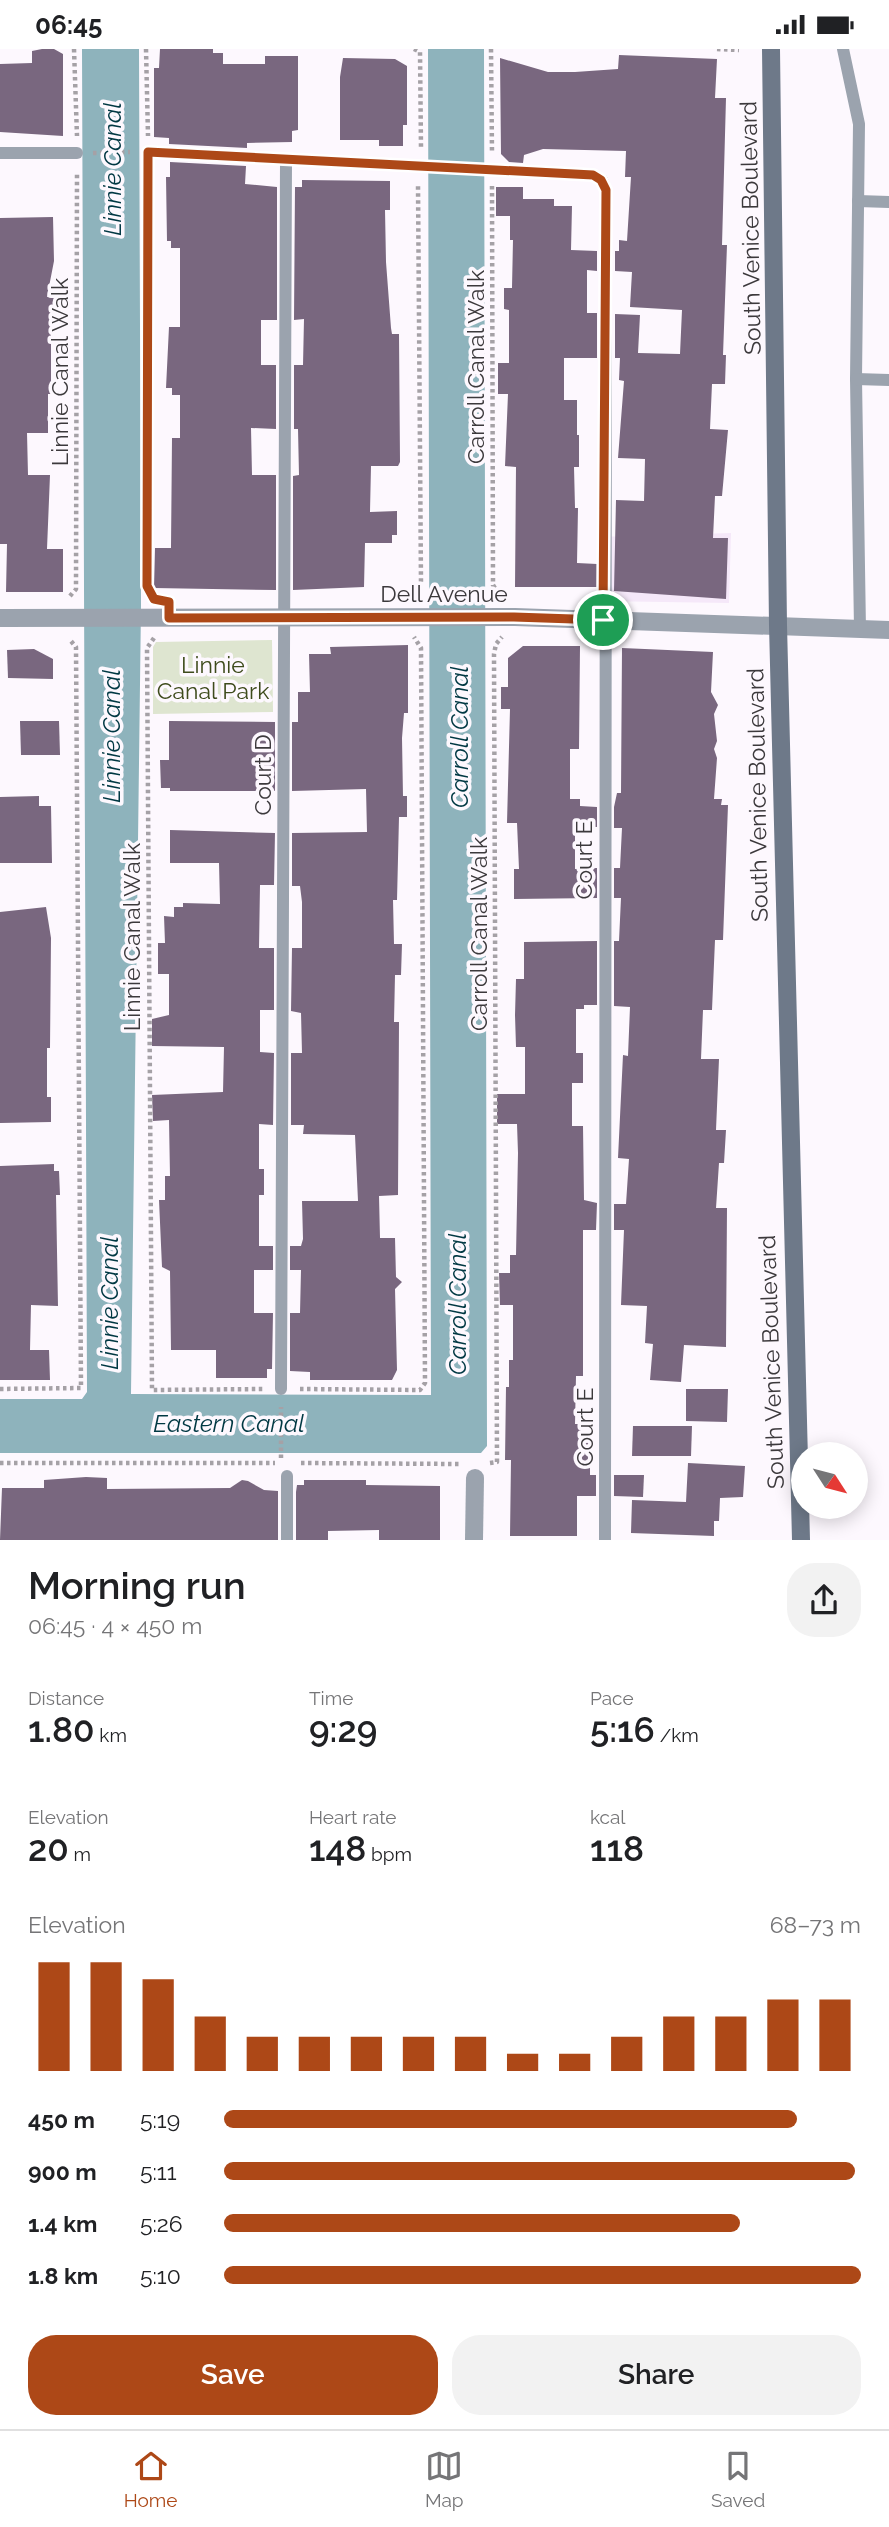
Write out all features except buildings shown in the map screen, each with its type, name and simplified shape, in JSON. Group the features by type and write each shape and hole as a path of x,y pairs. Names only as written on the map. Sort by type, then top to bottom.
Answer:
{"main road":[{"name":"South Venice Boulevard","path":"771,53 778,625 801,1540"}],"street":[{"name":"Dell Avenue","path":"0,618 514,617 889,630"},
{"path":"474,1540 477,1468"}],"lane":[{"path":"843,53 859,124 856,379 860,629"},
{"path":"148,152 418,166"},
{"path":"0,153 77,153"},
{"name":"Court D","path":"281,1389 286,161"},
{"name":"Court E","path":"492,170 593,175 601,180 606,190 603,620 606,1540"},
{"path":"858,201 889,202"},
{"path":"856,379 889,380"},
{"path":"287,1476 288,1540"}],"path":[{"name":"Linnie Canal Walk","path":"62,619 57,603 69,598 76,589 77,153 74,49"},
{"path":"146,49 147,586 154,599 169,602 166,618"},
{"name":"Carroll Canal Walk","path":"477,1468 497,1462 494,654 496,644 514,632 515,604 501,597 494,585 491,49"},
{"path":"717,49 739,50"},
{"path":"417,50 421,583 412,633 421,648 424,1387"},
{"path":"77,153 148,152"},
{"path":"418,166 492,170"},
{"name":"Linnie Canal Walk","path":"152,1391 147,648 156,636 168,634 166,618"},
{"path":"0,1389 81,1388 76,647 69,638 56,634 62,619"},
{"path":"0,1463 281,1462 281,1389"},
{"path":"294,1463 477,1468"}],"shaded area":[{"path":"731,533 729,603 598,601 597,537"}],"green space":[{"name":"Linnie Canal Park","path":"272,640 273,712 153,714 153,647 156,642"}],"water":[{"path":"82,49 139,49 141,605 131,1394 431,1395 428,49 484,49 487,1446 481,1453 0,1453 0,1399 82,1399 87,1392"}],"route":[{"path":"148,152 593,175 601,180 606,190 603,620 514,617 169,618 169,602 154,599 147,586 148,152"}],"water label":[{"name":"Linnie Canal","path":"112,169"},
{"name":"Linnie Canal","path":"111,736"},
{"name":"Carroll Canal","path":"459,737"},
{"name":"Linnie Canal","path":"109,1303"},
{"name":"Carroll Canal","path":"457,1304"},
{"name":"Eastern Canal","path":"229,1423"}]}
